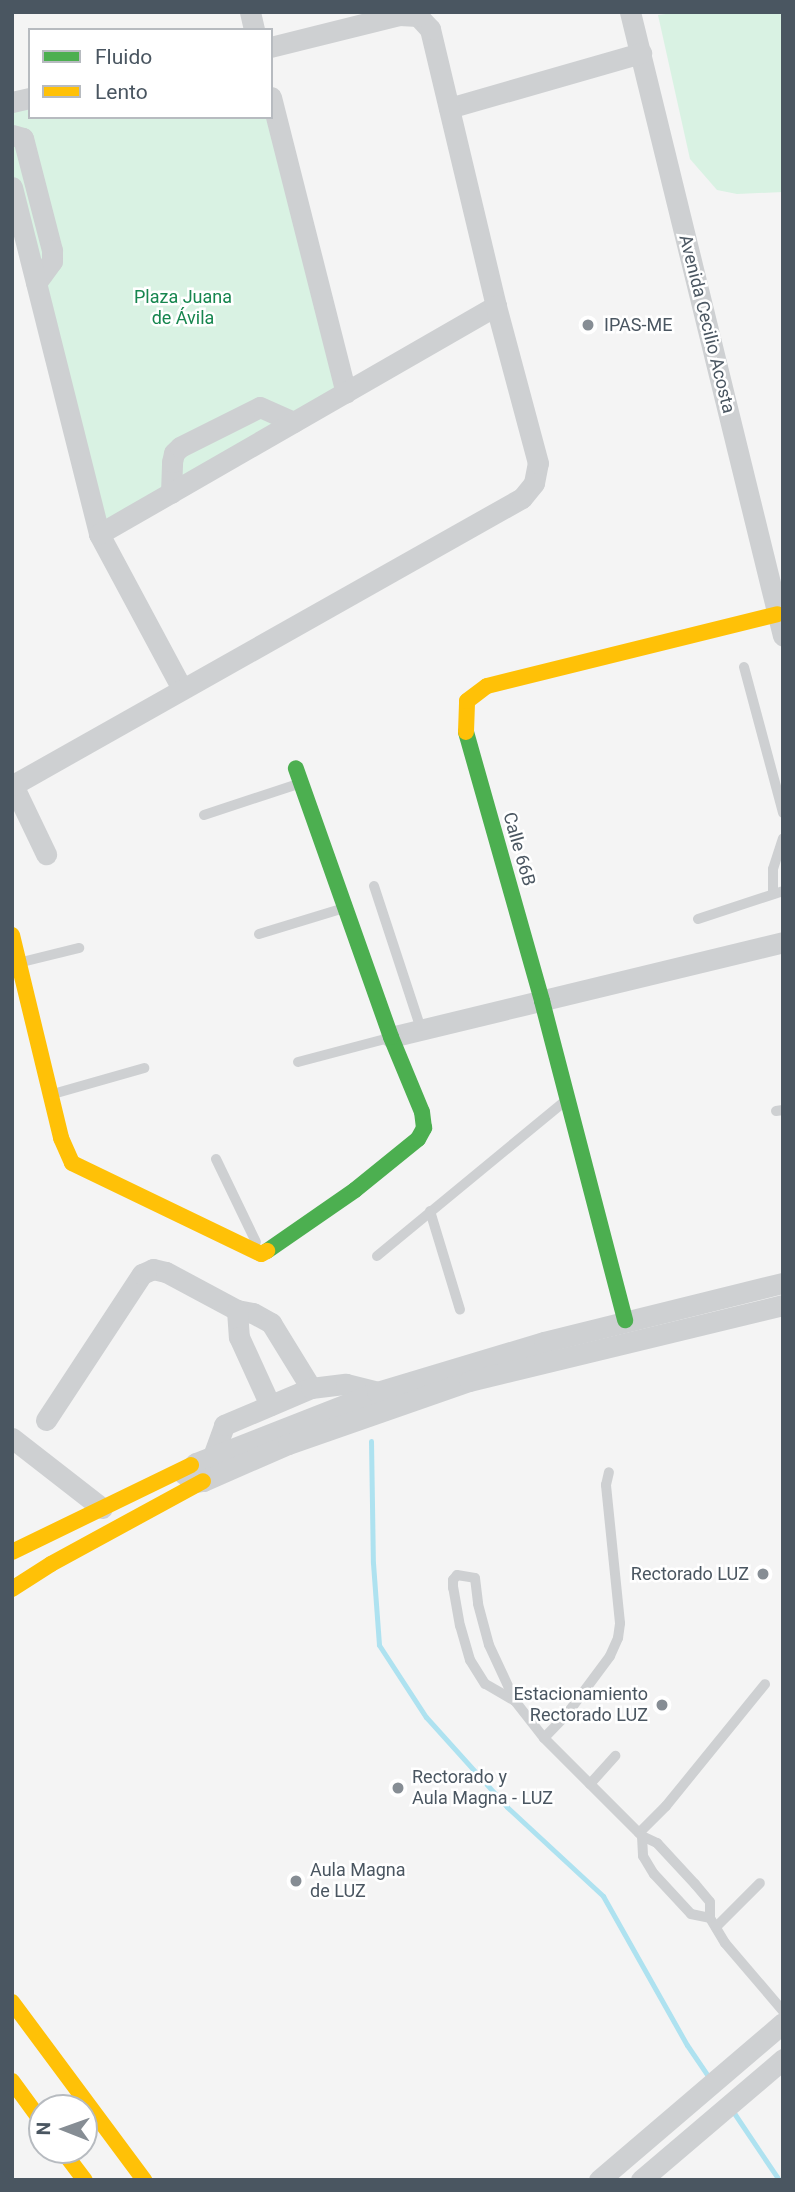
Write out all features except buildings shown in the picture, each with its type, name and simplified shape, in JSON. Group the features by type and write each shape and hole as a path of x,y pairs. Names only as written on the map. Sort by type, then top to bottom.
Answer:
{"street":[{"name":"Avenida Cecilio Acosta","path":"631,12 783,636"},
{"path":"46,854 13,784 522,498 534,482 538,463 496,306 430,29 418,16 390,15 273,46"},
{"path":"449,107 640,52"},
{"path":"273,105 346,393"},
{"path":"12,135 23,138 52,250 52,261 36,284"},
{"path":"12,187 99,534 182,689"},
{"path":"99,534 496,306"},
{"path":"171,493 172,462 174,453 180,447 260,407 294,422"},
{"name":"Calle 66B","path":"625,1320 542,1001 465,730 467,701 487,686 777,614"},
{"path":"12,935 61,1138 72,1163 94,1176 261,1254 355,1190 418,1139 424,1128 422,1112 391,1037 298,776"},
{"path":"391,1037 783,942"},
{"path":"46,1420 142,1274 153,1269 166,1272 237,1310 253,1313 271,1322 311,1388"},
{"path":"12,1552 102,1508 377,1392 625,1320 783,1283"},
{"path":"12,1566 204,1467 288,1444 469,1381 783,1305"},
{"path":"237,1310 239,1338 270,1405"},
{"path":"12,1589 204,1467 224,1425 311,1388 346,1384 377,1392"},
{"path":"12,1438 102,1508"},
{"path":"12,2001 144,2180"},
{"path":"599,2180 783,2023"},
{"path":"641,2180 783,2059"},
{"path":"12,2081 28,2103"},
{"path":"73,2164 85,2180"}],"lane":[{"path":"744,667 783,813"},
{"path":"204,815 298,776"},
{"path":"698,919 778,893 773,869 783,839"},
{"path":"374,886 421,1029"},
{"path":"258,934 346,907"},
{"path":"19,963 79,948"},
{"path":"298,1062 391,1037"},
{"path":"50,1094 144,1068"},
{"path":"377,1256 568,1100"},
{"path":"216,1159 261,1254"},
{"path":"430,1211 460,1310"},
{"path":"544,1738 567,1714 610,1656 618,1638 620,1623 606,1485 609,1472"},
{"path":"515,1701 485,1684 470,1660 453,1588 453,1580 457,1575 475,1578 478,1604 489,1645 515,1701 544,1738 640,1834 657,1843 710,1902 713,1923"},
{"path":"640,1834 765,1684"},
{"path":"590,1784 615,1756"},
{"path":"640,1834 643,1856 654,1874 691,1914 713,1923 783,2011"},
{"path":"713,1923 760,1883"}],"green space":[{"path":"681,12 783,12 783,192 737,194 717,190 690,159 658,15"},
{"name":"Plaza Juana de Ávila","path":"28,102 28,119 272,119 341,392 101,528 12,169 12,106"}],"waterway":[{"path":"371,1441 373,1563 379,1645 426,1717 507,1807 603,1896 687,2045 710,2079"},
{"path":"732,2110 779,2180"}],"traffic: fast":[{"path":"466,732 542,1001 625,1320"},
{"path":"267,1251 355,1190 418,1139 424,1128 422,1112 391,1037 296,768"}],"traffic: slow":[{"path":"466,732 467,701 487,686 777,614"},
{"path":"12,935 61,1138 72,1163 261,1254 267,1251"},
{"path":"12,1552 191,1465"},
{"path":"12,1589 51,1564 203,1481"},
{"path":"12,2002 144,2180"},
{"path":"12,2081 28,2103"},
{"path":"73,2164 85,2180"}],"place":[{"name":"IPAS-ME","path":"588,325"},
{"name":"Rectorado LUZ","path":"763,1574"},
{"name":"Estacionamiento Rectorado LUZ","path":"662,1705"},
{"name":"Rectorado y Aula Magna - LUZ","path":"398,1788"},
{"name":"Aula Magna de LUZ","path":"296,1881"}]}
